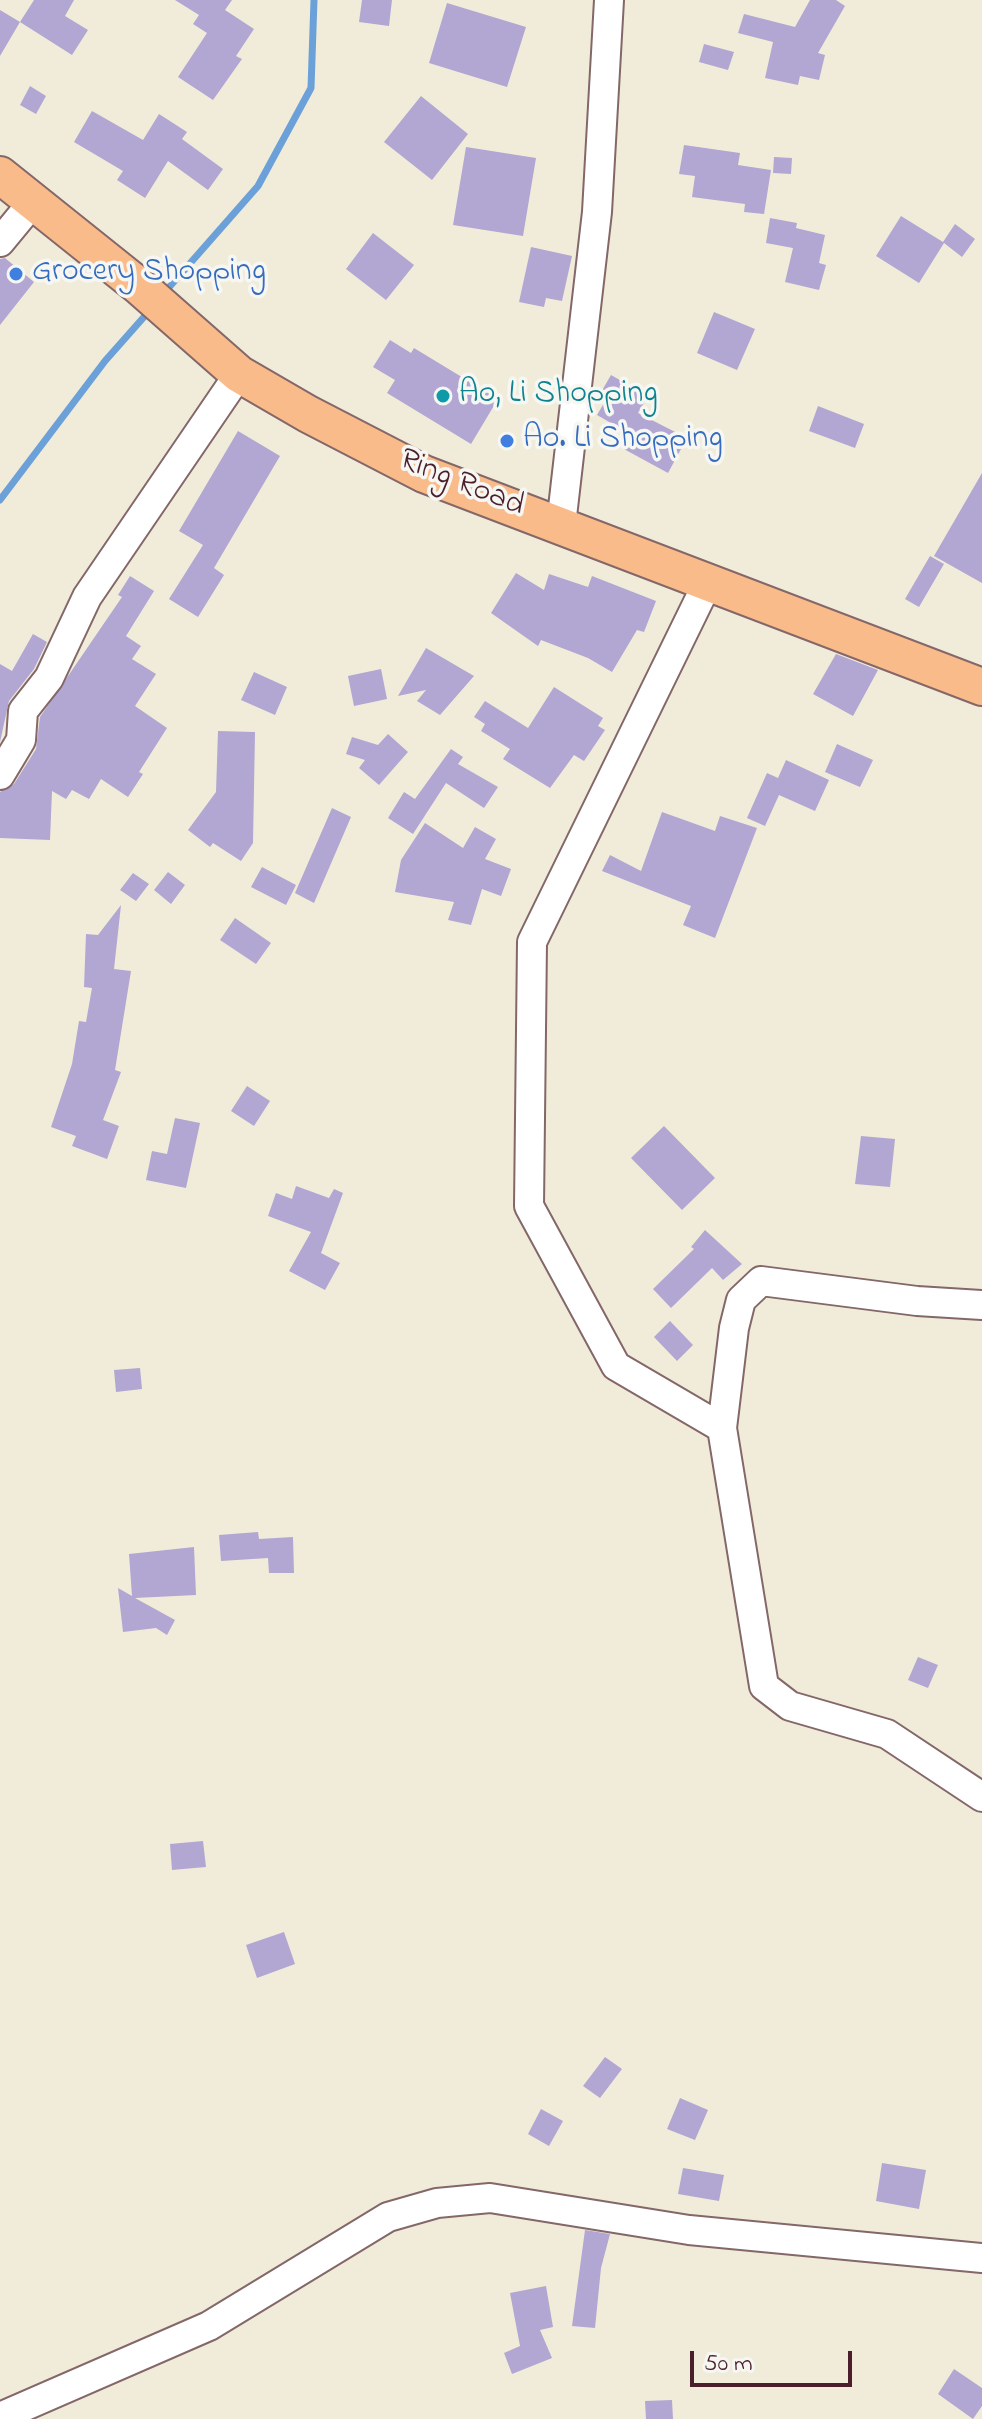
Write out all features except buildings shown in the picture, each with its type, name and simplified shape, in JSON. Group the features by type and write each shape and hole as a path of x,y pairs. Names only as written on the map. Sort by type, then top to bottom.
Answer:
{"main road":[{"name":"Ring Road","path":"0,175 140,287 239,374 424,474 982,687"}],"street":[{"path":"561,525 597,212 609,0"},
{"path":"0,242 33,202"},
{"path":"0,775 21,740 23,711 49,678 87,597 239,374"},
{"path":"707,584 532,942 529,1206 616,1366 722,1428"},
{"path":"982,1305 917,1301 761,1281 741,1300 734,1328 722,1428 764,1686 790,1706 887,1734 982,1797"},
{"path":"0,2417 209,2326 388,2217 437,2203 490,2198 689,2230 982,2258"}],"waterway":[{"path":"164,293 258,186 311,88 314,0"},
{"path":"0,500 105,361 151,309"}],"place":[{"name":"Grocery Shopping","path":"16,274"},
{"name":"Ao, Li Shopping","path":"443,396"},
{"name":"Ao. Li Shopping","path":"507,441"}]}
